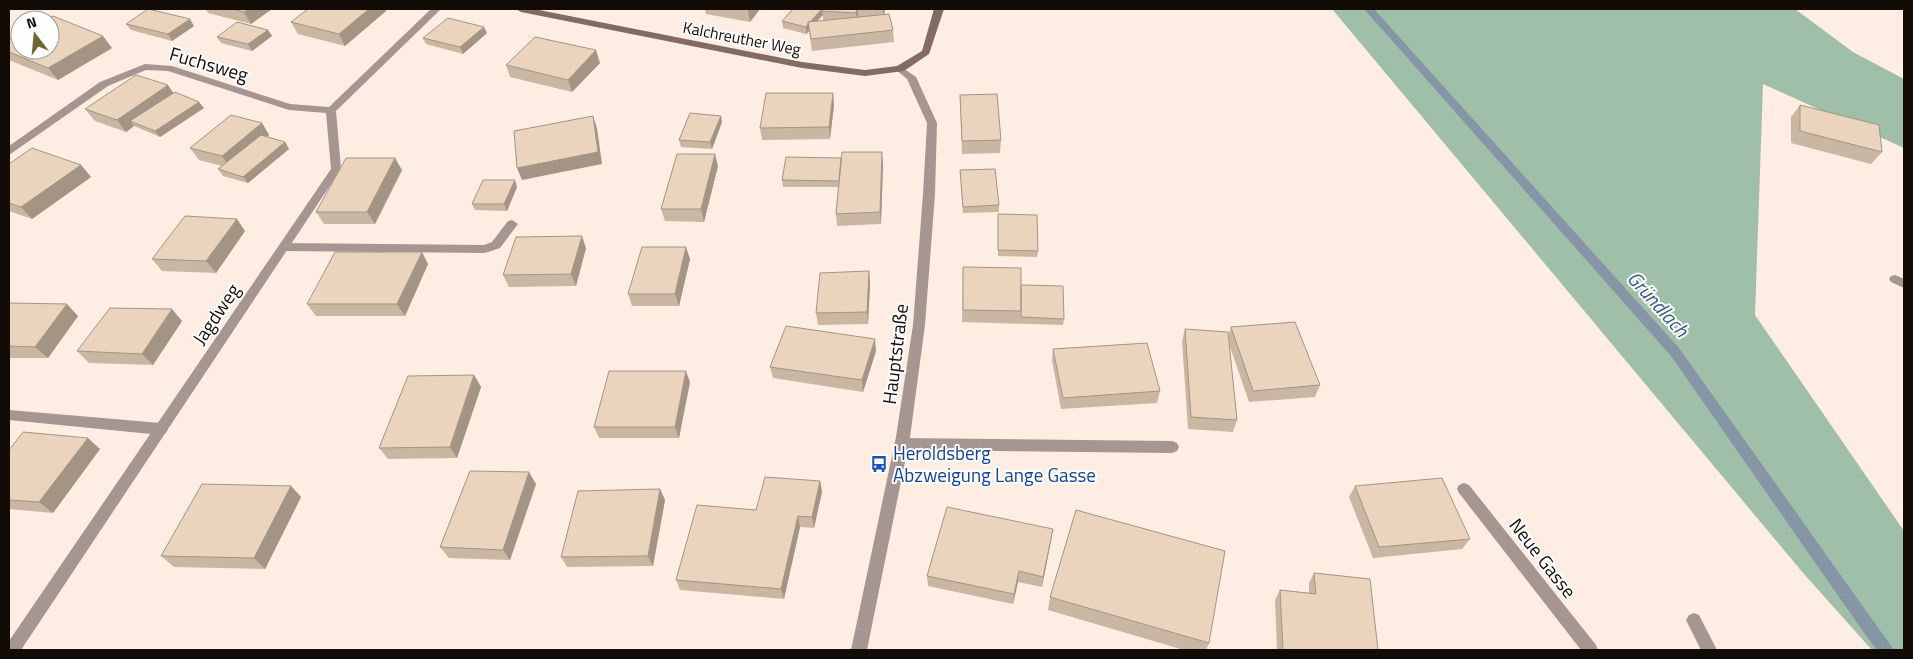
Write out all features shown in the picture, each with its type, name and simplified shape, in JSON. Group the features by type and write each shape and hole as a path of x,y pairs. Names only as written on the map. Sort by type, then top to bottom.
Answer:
{"main road":[{"name":"Kalchreuther Weg","path":"521,9 802,65 865,73 900,69"},
{"path":"900,69 926,52 939,9"}],"street":[{"path":"331,110 436,9"},
{"name":"Fuchsweg","path":"9,151 104,84 145,67 169,68 289,107 331,110"},
{"name":"Hauptstraße","path":"859,650 902,444 919,325 929,194 932,124 911,77 900,69"},
{"name":"Jagdweg","path":"12,650 336,169 331,110"},
{"path":"284,247 485,250 496,245 512,224"},
{"path":"9,415 161,429"},
{"path":"902,444 1172,447"},
{"name":"Neue Gasse","path":"1464,489 1590,650"},
{"path":"1694,620 1709,650"}],"green space":[{"path":"1332,9 1795,9 1853,52 1904,79 1904,148 1763,84 1755,315 1904,531 1904,650 1872,650 1804,574"}],"building":[{"path":"148,9 190,19 168,34 126,24"},
{"path":"232,9 248,9 244,12"},
{"path":"308,9 369,9 339,34 291,22"},
{"path":"793,9 822,9 808,22 806,27 782,21"},
{"path":"823,9 857,9 856,13 822,11"},
{"path":"889,14 893,30 811,39 808,22"},
{"path":"448,18 484,27 460,47 423,38"},
{"path":"60,19 103,36 48,68 28,60 60,60"},
{"path":"237,22 268,30 248,44 217,37"},
{"path":"535,37 596,50 568,80 506,65"},
{"path":"136,75 168,85 117,120 85,109"},
{"path":"175,92 199,102 155,131 130,121"},
{"path":"766,93 833,93 829,127 760,128"},
{"path":"997,94 1001,140 962,141 960,95"},
{"path":"1800,105 1879,125 1882,152 1800,131"},
{"path":"690,113 721,116 710,142 679,140"},
{"path":"231,115 262,123 222,156 190,148"},
{"path":"593,116 598,152 517,168 514,131"},
{"path":"261,135 285,142 243,177 218,169"},
{"path":"32,148 81,165 21,207 9,203 9,164"},
{"path":"842,152 882,152 880,212 836,214"},
{"path":"677,154 715,154 701,209 661,209"},
{"path":"786,157 841,158 839,181 782,180"},
{"path":"346,158 395,158 367,212 316,212"},
{"path":"995,169 999,205 963,207 960,170"},
{"path":"483,180 515,180 504,204 472,204"},
{"path":"998,214 1037,215 1038,251 998,250"},
{"path":"185,216 237,219 206,261 152,259"},
{"path":"582,236 571,274 503,275 516,237"},
{"path":"642,247 686,247 675,294 628,294"},
{"path":"335,252 422,252 397,304 307,304"},
{"path":"963,267 1021,268 1021,311 963,310"},
{"path":"869,271 867,312 816,313 820,273"},
{"path":"1021,285 1063,286 1064,319 1021,317"},
{"path":"9,303 67,304 35,347 9,346"},
{"path":"110,308 172,309 142,354 77,351"},
{"path":"1295,322 1320,385 1253,391 1231,327"},
{"path":"786,326 875,339 862,380 770,367"},
{"path":"1185,329 1228,332 1237,420 1191,417"},
{"path":"1147,343 1160,391 1063,398 1053,349"},
{"path":"609,371 686,371 675,427 594,427"},
{"path":"474,375 450,447 379,448 408,376"},
{"path":"23,432 88,438 39,502 9,500 9,450"},
{"path":"470,471 529,472 503,550 440,547"},
{"path":"765,477 820,481 812,517 798,516 781,589 676,580 697,505 756,510"},
{"path":"1442,478 1470,539 1379,547 1355,486"},
{"path":"202,484 291,486 254,558 161,556"},
{"path":"660,489 648,556 561,557 578,491"},
{"path":"947,507 1053,529 1043,577 1019,571 1014,594 927,576"},
{"path":"1076,510 1225,551 1209,643 1050,597"},
{"path":"1314,573 1370,579 1378,650 1283,650 1280,590 1316,594"}],"waterway":[{"name":"Gründlach","path":"1369,9 1675,352 1886,650"}],"place":[{"name":"Heroldsberg Abzweigung Lange Gasse","path":"879,464"}]}
